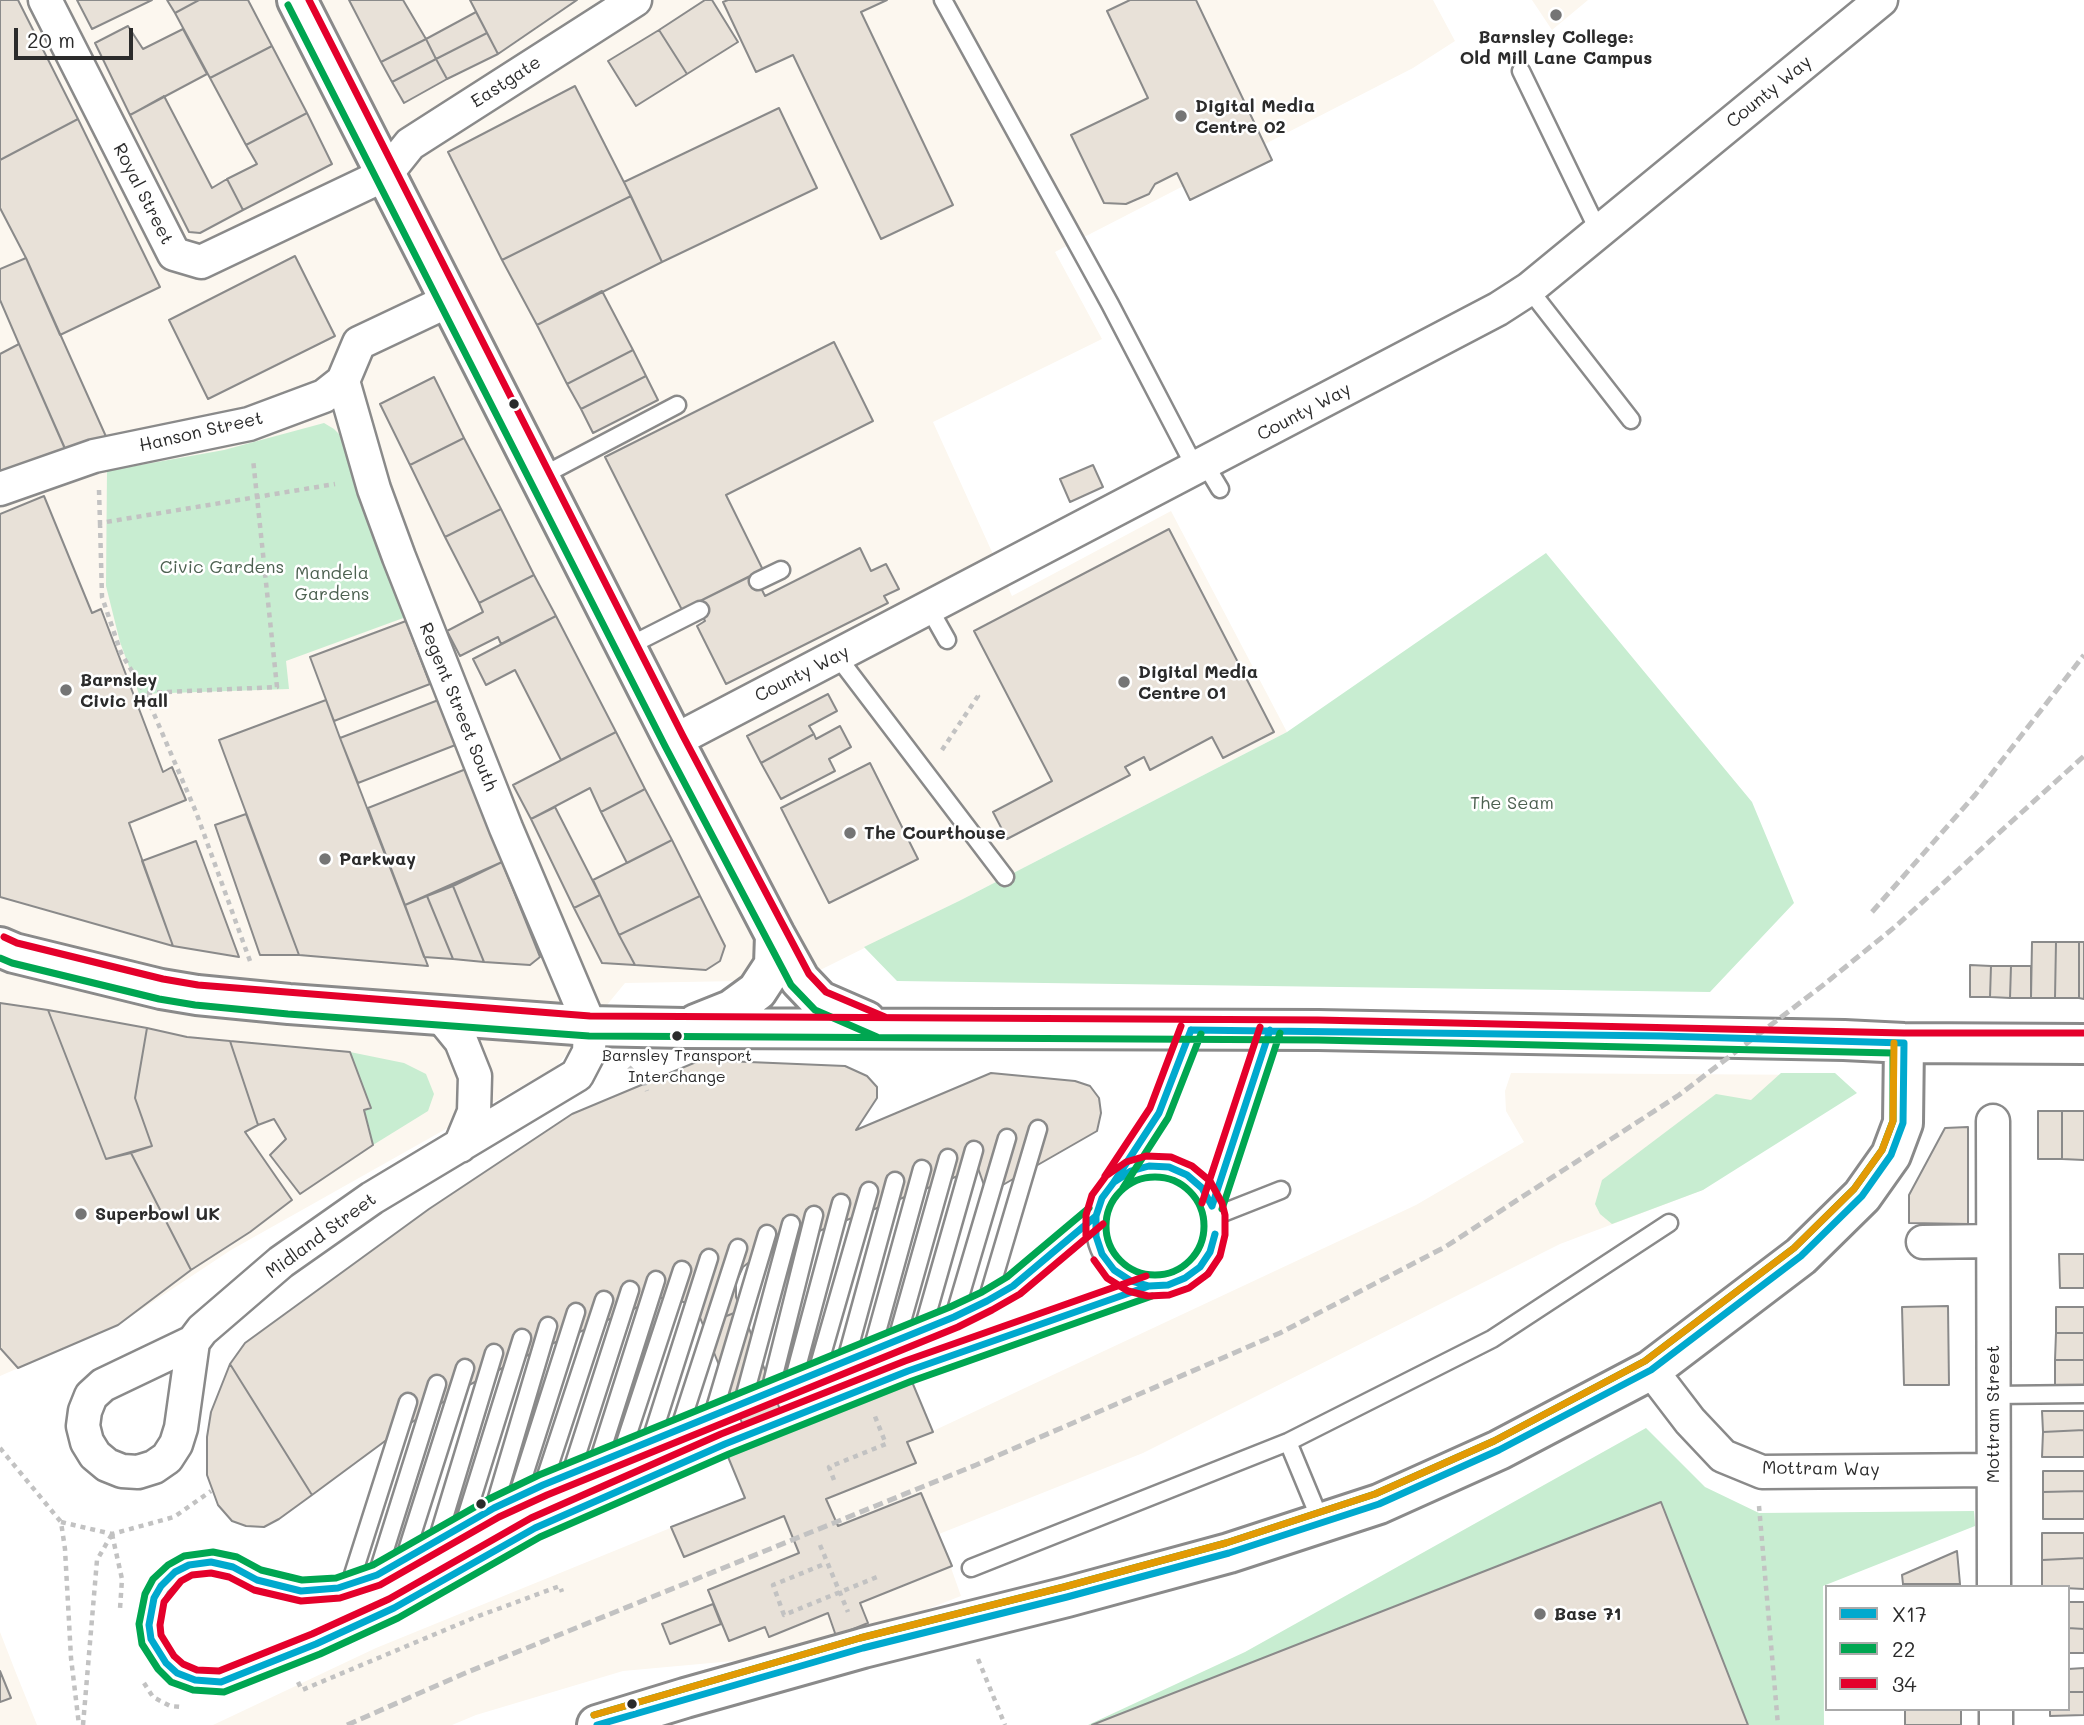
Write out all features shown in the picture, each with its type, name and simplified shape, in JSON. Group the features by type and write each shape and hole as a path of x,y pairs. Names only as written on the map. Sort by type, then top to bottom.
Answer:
{"street":[{"name":"Royal Street","path":"45,0 173,254 201,262 386,174"},
{"path":"297,0 674,741 800,980 820,1001 881,1027"},
{"name":"County Way","path":"674,741 929,608 1207,474 1499,309 1530,289 1881,0"},
{"name":"Eastgate","path":"386,174 410,144 621,4"},
{"path":"343,381 359,343 450,300"},
{"name":"Hanson Street","path":"0,489 94,456 249,424 324,396 343,381"},
{"name":"Regent Street South","path":"343,381 371,477 451,692 590,1026"},
{"path":"684,1028 731,1010 757,991 774,965 775,935"},
{"path":"0,947 14,953 161,989 265,1001 590,1026 1270,1030 2084,1044"},
{"path":"439,1014 461,1041 475,1076 474,1112 460,1146"},
{"name":"Midland Street","path":"193,1342 202,1330 281,1262 372,1198 577,1075 589,1052 590,1026"},
{"path":"597,1725 863,1648 1229,1553 1379,1503 1499,1450 1651,1370 1801,1256 1862,1196 1891,1155 1903,1123 1904,1043"},
{"name":"Mottram Street","path":"1993,1121 1994,1585"},
{"path":"1923,1242 1993,1241"},
{"name":"Mottram Way","path":"1651,1370 1690,1421 1723,1456 1762,1472 1992,1470"}],"lane":[{"path":"943,0 1207,474"},
{"path":"1521,71 1599,232"},
{"path":"1530,289 1631,421"},
{"path":"540,477 677,405"},
{"path":"758,582 781,570"},
{"path":"929,608 947,640"},
{"path":"626,647 700,610"},
{"path":"836,656 1005,877"},
{"path":"1149,1286 1131,1281 1114,1270 1102,1254 1096,1236 1096,1216 1102,1198 1159,1113 1191,1030"},
{"path":"1213,1211 1270,1030"},
{"path":"987,1301 1038,1129"},
{"path":"954,1317 1007,1138"},
{"path":"923,1329 974,1150"},
{"path":"897,1339 948,1158"},
{"path":"1096,1216 1013,1286 987,1301 954,1317 543,1485 464,1524 377,1575 338,1588 300,1591 257,1580 233,1567 211,1562 189,1565 175,1572 154,1598 149,1625 151,1639 166,1663 177,1673 195,1680 221,1682 316,1644 394,1608 535,1528 725,1444 908,1371 1149,1286 1168,1285 1185,1278 1199,1267 1210,1252 1215,1234 1213,1211 1202,1188 1187,1175 1169,1167 1140,1168 1114,1182"},
{"path":"872,1350 922,1169"},
{"path":"846,1360 895,1181"},
{"path":"1213,1211 1281,1190"},
{"path":"817,1372 869,1191"},
{"path":"793,1382 841,1203"},
{"path":"770,1391 814,1215"},
{"path":"971,1568 1288,1442 1492,1339 1669,1223"},
{"path":"743,1402 791,1224"},
{"path":"713,1415 767,1234"},
{"path":"680,1427 738,1248"},
{"path":"651,1440 709,1258"},
{"path":"622,1452 681,1270"},
{"path":"598,1462 656,1280"},
{"path":"571,1473 630,1290"},
{"path":"543,1485 604,1300"},
{"path":"517,1497 576,1312"},
{"path":"495,1508 548,1326"},
{"path":"464,1524 522,1338"},
{"path":"437,1541 494,1353"},
{"path":"404,1560 465,1368"},
{"path":"377,1575 437,1384"},
{"path":"1993,1395 2084,1394"},
{"path":"350,1584 408,1402"},
{"path":"1288,1442 1322,1524"}],"path":[{"path":"145,693 277,687 249,424"},
{"path":"100,523 371,477"},
{"path":"99,488 102,597 121,653 145,693 196,812 265,1001"},
{"path":"926,774 978,696 975,692"},
{"path":"834,1480 829,1467 886,1444 874,1413 862,1418"},
{"path":"0,1448 61,1522 71,1658 81,1725"},
{"path":"1762,1472 1759,1513 1778,1725"},
{"path":"61,1522 112,1534 174,1517 211,1491"},
{"path":"81,1725 97,1560 112,1534"},
{"path":"820,1545 863,1648"},
{"path":"822,1565 773,1585 784,1615 877,1577"},
{"path":"963,1623 1005,1725"}],"shaded area":[{"path":"0,0 1433,0 1455,41 1413,68 1055,252 1102,339 933,422 1012,596 1171,511 1287,732 800,980 625,983 556,1067 231,1250 118,1325 0,1376"},
{"name":"Barnsley College: Old Mill Lane Campus","path":"1532,0 1588,0 1552,30"},
{"path":"1511,1073 1830,1075 1703,1190 1560,1244 1143,1453 939,1534 961,1596 858,1636 766,1658 623,1671 476,1715 452,1725 213,1725 376,1648 744,1498 726,1452 910,1377 933,1431 1416,1205 1524,1142 1506,1111 1505,1091"},
{"path":"0,1632 16,1673 37,1725 0,1725"}],"green space":[{"name":"Civic Gardens","path":"324,423 339,434 406,617 286,661 289,689 139,694 120,642 106,586 107,471 224,450"},
{"name":"The Seam","path":"1546,553 1752,802 1794,903 1710,992 897,981 864,947 1287,732"},
{"path":"350,1052 404,1063 426,1074 434,1094 428,1111 373,1145"},
{"path":"1781,1073 1835,1073 1857,1093 1703,1190 1612,1224 1600,1214 1595,1204 1602,1180 1716,1094 1751,1100"},
{"path":"1646,1428 1705,1487 1759,1513 1974,1511 1975,1526 1823,1586 1824,1725 1088,1725 1245,1652"}],"building":[{"path":"0,0 18,0 78,119 0,160"},
{"path":"77,0 152,0 92,29"},
{"path":"167,0 199,0 175,13"},
{"path":"199,0 248,0 272,46 210,78 175,13"},
{"path":"349,0 403,0 426,39 381,62"},
{"path":"470,0 577,0 498,54"},
{"path":"705,0 712,0 738,42 687,74 659,30"},
{"path":"887,0 861,12 953,205 881,239 793,55 756,72 723,2"},
{"name":"Digital Media Centre 02","path":"1130,0 1196,0 1272,160 1190,200 1177,173 1155,184 1149,194 1126,204 1104,203 1071,135 1148,98 1107,11"},
{"path":"476,12 487,33 436,59 426,39"},
{"path":"128,26 143,49 183,29 207,74 130,115 95,43"},
{"path":"659,30 687,74 636,106 608,61"},
{"path":"487,33 498,54 447,79 436,59"},
{"path":"426,39 436,59 392,82 381,62"},
{"path":"272,46 307,113 246,145 210,78"},
{"path":"436,59 447,79 404,103 392,82"},
{"path":"575,86 631,196 502,260 448,152"},
{"path":"164,96 212,188 227,179 243,210 200,233 189,232 130,115"},
{"path":"779,108 817,188 662,262 624,182"},
{"path":"307,113 332,164 243,210 227,179 257,164 246,145"},
{"path":"78,119 160,287 60,335 26,258 0,208 0,160"},
{"path":"631,196 662,262 537,325 502,260"},
{"path":"295,256 335,336 208,399 169,320"},
{"path":"26,258 108,441 67,453 0,300 0,269"},
{"path":"602,291 633,350 567,384 537,325"},
{"path":"834,342 873,421 726,495 763,570 682,610 605,457"},
{"path":"19,344 65,449 0,480 0,354"},
{"path":"633,350 646,376 581,409 567,384"},
{"path":"646,376 658,400 593,433 581,409"},
{"path":"434,377 464,438 410,465 380,404"},
{"path":"464,438 501,509 445,537 410,465"},
{"path":"1093,465 1103,487 1070,502 1060,479"},
{"name":"Barnsley Civic Hall","path":"44,496 92,613 101,609 163,772 172,767 186,800 129,823 173,946 0,897 0,514"},
{"path":"501,509 534,575 479,603 445,537"},
{"name":"Digital Media Centre 01","path":"1169,529 1274,732 1223,758 1212,737 1150,770 1144,757 1125,767 1130,775 1007,839 993,812 1052,781 974,631"},
{"path":"860,548 871,571 886,564 899,589 884,596 888,603 726,684 697,626 705,621 696,603 754,574 765,596"},
{"path":"534,575 556,616 501,644 498,637 460,656 447,631 483,612 479,603"},
{"path":"556,616 616,732 561,760 515,670 486,685 473,659"},
{"path":"406,621 430,684 334,721 310,657"},
{"path":"828,694 837,711 809,726 814,734 761,763 747,736"},
{"path":"441,699 458,744 358,783 340,738"},
{"name":"Parkway","path":"326,700 428,966 299,955 219,740"},
{"path":"840,726 851,747 829,759 835,771 781,799 761,763 814,734 816,739"},
{"path":"616,732 645,789 601,812 590,788 531,819 513,785"},
{"name":"The Courthouse","path":"870,763 918,859 829,903 781,808"},
{"path":"466,769 502,862 405,905 368,808"},
{"path":"645,789 672,840 627,863 601,812"},
{"path":"555,807 600,895 574,908 531,819"},
{"path":"246,814 299,955 260,955 215,825"},
{"path":"672,840 700,896 619,935 593,880"},
{"path":"196,841 239,957 173,946 142,861"},
{"path":"502,862 540,957 530,965 484,962 453,886"},
{"path":"453,886 484,962 453,959 427,896"},
{"path":"600,895 635,965 602,963 574,908"},
{"path":"427,896 453,959 424,957 405,905"},
{"path":"700,896 725,946 720,961 706,970 635,965 619,935"},
{"path":"2032,942 2056,942 2055,998 2031,998"},
{"path":"2056,942 2079,942 2079,998 2055,998"},
{"path":"2079,942 2084,942 2084,999 2079,998"},
{"path":"1970,965 1991,966 1990,997 1970,997"},
{"path":"1991,966 2011,966 2010,998 1990,997"},
{"path":"2011,966 2031,966 2031,998 2010,998"},
{"name":"Superbowl UK","path":"0,1003 48,1010 106,1159 131,1153 191,1270 118,1325 18,1368 0,1348"},
{"path":"48,1010 147,1028 135,1098 152,1146 106,1159"},
{"path":"147,1028 187,1037 230,1041 258,1125 245,1132 292,1200 250,1232 191,1270 131,1153 152,1146 135,1098"},
{"path":"230,1041 350,1052 371,1108 364,1110 373,1145 300,1194 270,1155 286,1139 274,1119 258,1125"},
{"path":"701,1060 845,1066 867,1076 877,1087 877,1098 856,1130 991,1073 1075,1081 1090,1086 1099,1098 1101,1113 1097,1131 987,1194 978,1168 752,1260 743,1267 736,1282 736,1297 742,1310 703,1325 699,1315 688,1304 674,1298 659,1298 542,1348 471,1384 400,1430 312,1495 230,1364 245,1343 429,1209 572,1114"},
{"path":"2038,1111 2062,1111 2062,1159 2038,1159"},
{"path":"2062,1111 2084,1111 2084,1160 2062,1159"},
{"path":"1968,1127 1968,1224 1909,1223 1909,1195 1945,1128"},
{"path":"2059,1254 2084,1254 2084,1288 2060,1288"},
{"path":"1948,1306 1949,1385 1904,1385 1902,1307"},
{"path":"2056,1307 2084,1307 2084,1333 2056,1333"},
{"path":"742,1310 787,1428 750,1443 703,1325"},
{"path":"2056,1333 2084,1333 2084,1360 2055,1360"},
{"path":"2055,1360 2084,1360 2084,1386 2055,1386"},
{"path":"230,1364 312,1495 264,1527 246,1526 232,1521 218,1505 207,1475 207,1437 211,1412"},
{"path":"910,1377 933,1432 907,1442 916,1463 826,1499 838,1526 921,1493 952,1566 860,1603 868,1623 836,1636 828,1613 769,1637 765,1627 729,1641 708,1590 799,1553 784,1516 684,1557 671,1527 745,1498 726,1452"},
{"path":"2042,1411 2084,1411 2084,1430 2043,1432"},
{"path":"2084,1430 2084,1457 2042,1457 2043,1432"},
{"path":"2043,1471 2084,1471 2084,1491 2043,1492"},
{"path":"2084,1491 2084,1519 2043,1519 2043,1492"},
{"name":"Base 71","path":"1661,1502 1748,1725 1092,1725"},
{"path":"2042,1533 2084,1533 2084,1558 2042,1560"},
{"path":"1957,1551 1960,1584 1903,1584 1902,1575"},
{"path":"2084,1558 2084,1589 2070,1588 2070,1585 2042,1585 2042,1560"},
{"path":"1903,1584 1960,1584 1960,1585"},
{"path":"2070,1602 2084,1602 2084,1629 2070,1628"},
{"path":"713,1604 721,1624 670,1644 662,1624"},
{"path":"2070,1628 2084,1629 2084,1653 2070,1653"},
{"path":"2084,1668 2084,1692 2070,1692 2070,1669"},
{"path":"0,1671 11,1698 0,1702"},
{"path":"2070,1692 2084,1692 2084,1715 2050,1716 2050,1711 2070,1711"},
{"path":"1905,1711 1961,1711 1961,1725 1905,1725"}],"railway":[{"path":"1872,912 1975,795 2084,655"},
{"path":"347,1725 463,1674 976,1465 1280,1333 1445,1247 1679,1095 1822,986 1896,926 2084,756"}],"transit line":[{"name":"34","path":"309,0 683,736 809,974 826,992 885,1017"},
{"name":"22","path":"288,5 665,746 791,985 815,1010 877,1037"},
{"name":"34","path":"4,937 17,943 198,985 590,1016 1318,1020 1904,1033 2084,1033"},
{"name":"22","path":"0,958 159,999 195,1005 589,1036 1318,1040 1893,1053 1893,1121 1882,1150 1854,1189 1794,1248 1645,1361 1494,1441 1375,1494 1226,1543 860,1638 594,1715"},
{"name":"34","path":"1105,1176 1150,1108 1181,1026"},
{"name":"34","path":"1202,1203 1260,1027"},
{"name":"X17","path":"1191,1030 1661,1036 1904,1043"},
{"name":"X17","path":"1114,1182 1159,1113 1191,1030"},
{"name":"X17","path":"1212,1206 1270,1030"},
{"name":"22","path":"1222,1209 1280,1033"},
{"name":"22","path":"1123,1188 1168,1118 1201,1034"},
{"path":"594,1715 860,1638 1226,1543 1375,1494 1494,1441 1645,1361 1794,1248 1854,1189 1882,1150 1893,1121 1894,1043"},
{"name":"X17","path":"597,1725 863,1648 1229,1553 1379,1504 1499,1450 1651,1370 1801,1256 1862,1196 1891,1155 1903,1123 1904,1043"},
{"name":"34","path":"1086,1236 1086,1215 1092,1195 1106,1176 1126,1162 1146,1156 1171,1157 1192,1166 1210,1181 1222,1203 1225,1235 1220,1256 1208,1274 1189,1288 1169,1295 1148,1296 1128,1291 1107,1278 1094,1260"},
{"name":"X17","path":"1212,1206 1202,1188 1187,1175 1169,1167 1149,1166 1131,1171 1114,1182 1102,1198 1096,1216 1096,1236 1102,1254 1114,1270 1131,1281 1149,1286 1168,1285 1185,1278 1200,1267 1210,1252 1215,1234"},
{"name":"22","path":"1155,1177 1174,1181 1190,1191 1200,1207 1204,1226 1200,1245 1190,1261 1174,1271 1155,1275 1136,1271 1120,1261 1110,1245 1106,1226 1110,1207 1120,1191 1136,1181 1155,1177"},
{"name":"22","path":"1089,1208 1007,1277 982,1292 539,1475 489,1499 373,1565 336,1578 302,1580 261,1570 237,1557 213,1552 184,1556 168,1565 153,1579 145,1594 139,1624 142,1644 158,1669 171,1682 193,1690 224,1692 320,1654 398,1618 540,1537 729,1454 912,1381 1152,1296"},
{"name":"X17","path":"1096,1216 1013,1286 987,1301 954,1317 543,1485 494,1508 377,1575 338,1588 301,1591 257,1580 233,1567 211,1562 189,1565 175,1572 154,1598 149,1625 151,1639 166,1663 177,1673 195,1680 221,1682 316,1644 394,1608 535,1528 725,1444 908,1371 1149,1286"},
{"name":"34","path":"1103,1224 1020,1294 958,1327 547,1495 499,1517 380,1585 340,1598 301,1601 254,1590 229,1577 211,1573 192,1575 181,1581 164,1602 161,1635 174,1656 183,1664 197,1670 219,1671 312,1634 389,1599 531,1518 721,1434 905,1361 1146,1276"}],"place":[{"name":"Barnsley College: Old Mill Lane Campus","path":"1556,15"},
{"name":"Digital Media Centre 02","path":"1181,116"},
{"name":"Digital Media Centre 01","path":"1124,682"},
{"name":"Barnsley Civic Hall","path":"66,690"},
{"name":"The Courthouse","path":"850,833"},
{"name":"Parkway","path":"325,859"},
{"name":"Barnsley Transport Interchange","path":"677,1036"},
{"name":"Superbowl UK","path":"81,1214"},
{"name":"Base 71","path":"1540,1614"}],"park label":[{"name":"Mandela Gardens","path":"332,583"}]}
